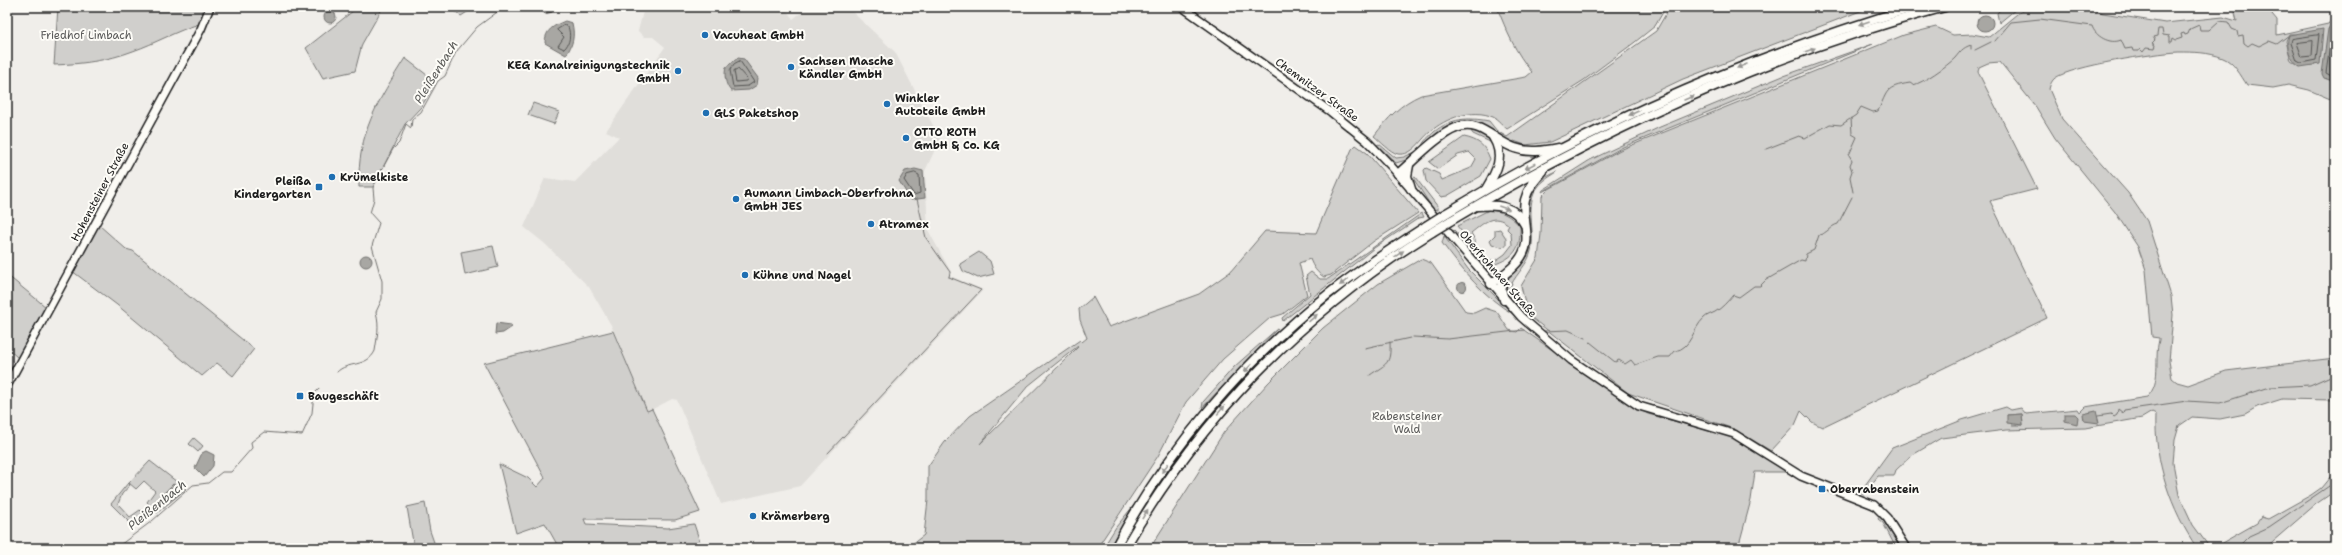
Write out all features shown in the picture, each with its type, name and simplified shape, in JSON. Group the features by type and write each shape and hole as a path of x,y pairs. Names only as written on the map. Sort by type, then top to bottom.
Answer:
{"highway":[{"path":"1125,548 1148,510 1189,450 1252,376 1286,342 1332,302 1432,232 1485,190 1564,147 1639,111 1736,69 1823,36 1915,7"},
{"path":"1115,548 1139,507 1184,443 1222,395 1257,358 1326,296 1376,258 1426,226 1474,207 1546,167 1653,114 1756,70 1862,32 1944,7"},
{"path":"1398,174 1455,128 1475,126 1508,146 1525,150 1537,151 1564,147"},
{"path":"1485,190 1496,172 1499,162 1498,147 1492,136"},
{"path":"1409,165 1407,176 1411,189"},
{"path":"1491,284 1504,275 1524,254 1527,242 1524,208 1526,195 1532,183 1546,167"},
{"path":"1474,207 1493,205 1505,207 1519,216 1526,228"},
{"path":"1504,275 1501,288 1504,300"}],"main road":[{"name":"Hohensteiner Straße","path":"7,386 201,29 210,7"},
{"name":"Chemnitzer Straße","path":"1182,7 1348,125 1367,141 1426,207"},
{"name":"Oberfrohnaer Straße","path":"1426,207 1504,300 1525,322 1556,348 1623,397 1650,410 1734,434 1801,476 1874,505 1887,518 1906,548"}],"shaded area":[{"path":"784,7 793,19 808,7 847,7 895,52 940,139 925,171 928,230 951,272 950,276 983,290 800,486 721,504 677,400 672,399 647,412 611,325 589,287 544,243 524,227 545,178 575,182 619,137 606,131 665,47 653,37 644,37 638,31 644,8"}],"green space":[{"name":"Friedhof Limbach","path":"58,7 206,7 199,24 141,48 104,60 54,65"},
{"path":"358,7 383,7 362,44 355,71 323,78 306,48"},
{"path":"450,7 475,7 461,16"},
{"path":"1497,7 1666,7 1655,26 1635,42 1584,80 1507,129 1493,117 1485,114 1468,114 1443,122 1426,135 1416,147 1408,153 1398,154 1388,149 1374,136 1395,112 1421,95 1526,77 1532,72 1516,50"},
{"path":"1675,7 1861,7 1863,10 1683,79 1550,142 1525,145 1514,141 1512,143 1486,127 1476,123 1466,122 1447,128 1422,146 1424,142 1440,127 1453,121 1466,119 1489,121 1497,131 1507,137 1656,31 1667,12"},
{"path":"2003,7 2016,9 1999,23 1997,13"},
{"path":"2030,7 2088,7 2103,13 2165,23 2223,17 2237,21 2235,13 2238,7 2272,7 2272,14 2277,20 2277,35 2328,24 2333,18 2335,8 2335,101 2309,90 2288,85 2273,88 2247,85 2237,70 2227,60 2207,53 2195,52 2152,55 2079,69 2055,78 2049,89 2062,119 2128,193 2147,221 2171,296 2173,315 2169,361 2172,378 2177,382 2188,385 2226,371 2335,358 2335,404 2333,400 2282,399 2257,407 2245,414 2220,419 2192,417 2179,426 2175,440 2173,463 2179,495 2193,525 2210,548 2197,548 2179,518 2161,467 2156,432 2156,414 2152,412 2142,418 2085,428 2006,430 1941,438 1911,456 1896,470 1894,476 1878,476 1864,494 1860,492 1892,448 1962,420 2006,407 2011,410 2021,408 2026,414 2078,409 2080,412 2085,407 2147,397 2152,391 2154,385 2156,378 2159,338 2152,337 2146,270 2138,247 2115,212 2055,138 2036,107 2000,62 1988,63 1979,67 1978,72 2037,189 1990,201 2047,318 1822,427 1812,422 1801,411 1795,425 1771,451 1734,429 1628,393 1528,315 1521,286 1538,258 1541,234 1542,196 1549,189 1620,150 1904,35 1936,27 1953,35 1972,34 1989,37 2017,14","holes":["2289,34 2308,34 2300,67 2291,61 2286,41","2022,414 2023,425 2012,425 2007,415"]},
{"path":"1873,44 1623,147 1542,192 1590,160 1660,127 1783,76"},
{"path":"405,58 436,82 421,107 405,124 373,187 359,187 359,168 362,150 371,118 378,103"},
{"path":"533,103 559,112 554,124 528,115"},
{"path":"1471,131 1481,133 1489,138 1490,142 1473,134"},
{"path":"1464,137 1480,144 1486,150 1490,159 1481,176 1447,196 1441,197 1426,181 1424,170 1426,168 1439,174 1442,180 1471,168 1476,159 1469,152 1458,155 1438,169 1429,162"},
{"path":"1379,144 1396,158 1404,157 1415,152 1406,160 1396,163 1377,145"},
{"path":"1356,145 1367,153 1418,213 1374,241 1331,275 1324,277 1312,265 1310,259 1299,263 1307,295 1283,314 1270,318 1223,359 1186,402 1158,456 1097,548 907,548 924,535 928,500 928,466 945,442 970,416 1080,340 1082,342 1087,338 1080,320 1079,309 1093,297 1109,327 1199,294 1230,272 1265,231 1316,233 1352,149","holes":["1078,347 980,444 1028,386"]},
{"path":"1557,172 1542,183 1534,194 1531,209 1532,243 1530,256 1511,285 1518,306 1512,301 1507,292 1506,281 1521,265 1530,251 1531,238 1528,206 1532,193 1539,183"},
{"path":"1415,177 1438,207 1438,210 1433,209 1413,178"},
{"path":"1489,210 1506,215 1520,226 1518,246 1515,251 1507,259 1493,265 1486,262 1487,259 1495,261 1505,254 1512,245 1511,233 1507,229 1509,225 1498,219 1493,219 1480,226 1471,233 1475,240 1476,249 1457,226"},
{"path":"1422,213 1424,217 1419,218 1374,248 1283,321 1282,318 1310,294 1306,276 1311,272 1320,279 1328,279"},
{"path":"99,225 126,249 133,251 254,349 233,376 217,363 202,376 117,305 72,271"},
{"path":"1500,229 1506,238 1506,246 1501,247 1492,244 1490,240 1495,235 1495,230"},
{"path":"1454,230 1493,272 1488,273 1452,232"},
{"path":"1444,236 1468,269 1513,314 1492,300 1457,263 1442,243"},
{"path":"493,246 498,267 465,275 461,252"},
{"path":"979,252 990,261 994,274 978,278 963,271 960,264"},
{"name":"Rabensteiner Wald","path":"1421,259 1431,263 1466,312 1474,313 1485,308 1497,312 1509,330 1517,332 1521,328 1626,402 1648,414 1732,437 1788,472 1755,472 1751,500 1738,548 1150,548 1224,432 1268,383 1323,328 1378,284"},
{"path":"7,275 46,307 18,358 7,348"},
{"path":"1278,328 1202,408 1203,402 1234,367"},
{"path":"613,331 647,411 652,409 700,512 675,520 584,519 586,524 668,528 694,524 702,548 559,548 545,523 516,533 499,464 528,478 537,487 545,478 484,363"},
{"path":"194,438 203,446 198,452 189,444"},
{"path":"150,461 186,489 157,513 147,502 155,491 144,481 136,489 129,483"},
{"path":"2335,471 2335,491 2316,504 2265,548 2213,548 2257,523 2261,517 2268,519 2311,495 2321,488"},
{"path":"128,483 130,485 122,494 118,504 130,517 140,510 146,516 133,526 111,504"},
{"path":"425,503 430,531 436,548 414,548 407,507"},
{"path":"1134,505 1109,548 1103,548 1116,527"},
{"path":"1881,513 1903,548 1896,548 1883,523 1878,519"}],"water":[{"path":"541,7 553,7 552,12 545,14 540,9"},
{"path":"328,11 332,11 336,17 332,23 328,23 324,19 324,15"},
{"path":"1985,15 1992,20 1993,23 1988,30 1985,31 1978,26 1977,23 1982,16"},
{"path":"2335,19 2335,82 2324,78 2322,74 2328,29"},
{"path":"565,21 572,23 573,32 572,44 566,55 545,43 546,35 550,29"},
{"path":"2323,29 2320,64 2300,67 2296,64 2289,53 2289,35"},
{"path":"738,58 744,59 758,78 757,85 749,90 731,91 726,83 726,67"},
{"path":"915,169 923,171 925,198 911,200 899,181 905,171"},
{"path":"364,255 368,255 372,261 368,267 364,267 360,263 360,259"},
{"path":"1460,283 1464,283 1466,287 1464,291 1460,291 1458,289 1458,285"},
{"path":"496,323 511,325 512,327 503,333 495,334"},
{"path":"2096,411 2099,423 2084,421 2083,414"},
{"path":"2022,414 2023,425 2007,423 2007,415"},
{"path":"2065,414 2075,414 2078,417 2077,424 2065,421"},
{"path":"206,451 214,455 213,466 204,477 195,468 202,453"},
{"path":"173,484 178,487 179,494 165,504 161,501 160,497"}],"waterway":[{"name":"Pleißenbach","path":"337,372 346,366 367,360 375,351 378,327 376,312 382,299 382,281 372,246 379,223 370,213 374,199 373,188 378,177 393,149 399,143 406,124 411,128 412,119 421,112 438,81 445,76 456,52 477,27 504,7"},
{"path":"1995,41 2011,22 2040,19 2092,26 2096,33 2104,39 2112,41 2121,40 2125,49 2132,48 2133,51 2139,51 2140,49 2143,52 2146,48 2154,49 2155,45 2152,43 2155,40 2153,37 2157,36 2158,29 2162,29 2163,35 2170,36 2170,42 2172,42 2173,38 2176,40 2182,38 2181,34 2188,34 2190,29 2199,25 2200,30 2209,30 2219,21 2228,22 2232,29 2237,31 2238,36 2243,35 2244,43 2248,46 2252,43 2259,46 2269,41 2277,44 2289,35"},
{"path":"1975,50 1991,42"},
{"path":"1766,149 1799,136 1805,138 1830,124 1841,125 1856,115 1861,107 1873,112 1878,111 1886,94 1892,88 1910,83 1913,85 1917,84 1935,74 1955,58 1965,47 1971,45 1971,49"},
{"path":"1851,118 1852,134 1857,137 1849,155 1852,160 1850,165 1852,171 1850,177 1853,192"},
{"path":"1590,342 1615,362 1619,360 1625,364 1631,360 1635,365 1658,357 1670,357 1675,351 1685,346 1704,318 1715,312 1733,295 1739,297 1754,286 1760,286 1766,280 1801,260 1805,261 1806,254 1814,250 1819,235 1825,233 1833,226 1838,224 1852,197"},
{"path":"917,199 926,238 950,272 949,277"},
{"path":"828,453 981,290 949,277"},
{"path":"1413,337 1448,339 1524,330"},
{"path":"1544,331 1568,330 1586,338"},
{"path":"1365,348 1410,338"},
{"path":"1370,375 1387,363 1390,355 1390,342"},
{"path":"2098,416 2111,414 2114,417 2117,415 2118,409 2123,413 2124,410 2187,401 2220,403 2270,387 2310,385 2335,374"},
{"name":"Pleißenbach","path":"116,548 152,521 193,485 208,483 222,472 231,472 252,448 251,442 264,432 302,435 312,413 314,394 319,389"},
{"path":"2237,548 2249,536 2269,527 2335,482"}],"place":[{"name":"Vacuheat GmbH","path":"705,35"},
{"name":"Sachsen Masche Kändler GmbH","path":"791,67"},
{"name":"KEG Kanalreinigungstechnik GmbH","path":"678,71"},
{"name":"Winkler Autoteile GmbH","path":"887,104"},
{"name":"GLS Paketshop","path":"706,113"},
{"name":"OTTO ROTH GmbH & Co. KG","path":"906,138"},
{"name":"Krümelkiste","path":"332,177"},
{"name":"Pleißa Kindergarten","path":"319,187"},
{"name":"Aumann Limbach-Oberfrohna GmbH JES","path":"736,199"},
{"name":"Atramex","path":"871,224"},
{"name":"Kühne und Nagel","path":"745,275"},
{"name":"Baugeschäft","path":"300,396"},
{"name":"Oberrabenstein","path":"1822,489"},
{"name":"Krämerberg","path":"753,516"}]}
